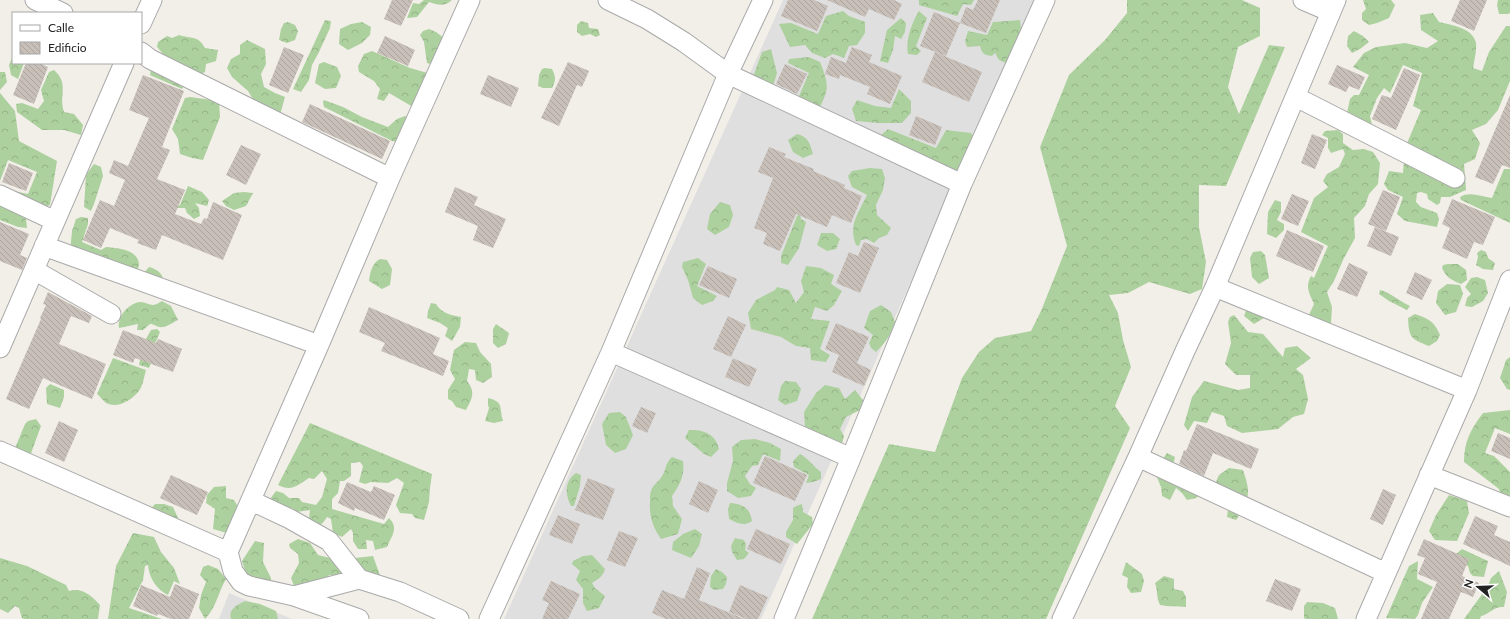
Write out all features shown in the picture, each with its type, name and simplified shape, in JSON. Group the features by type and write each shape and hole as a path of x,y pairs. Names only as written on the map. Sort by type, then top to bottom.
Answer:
{"street":[{"path":"36,0 61,12"},
{"path":"142,22 152,0"},
{"path":"359,619 294,596 249,586 241,582 233,571 228,552 252,501 390,178 470,0"},
{"path":"608,0 647,19 684,42 728,74 962,184"},
{"path":"489,619 611,352 728,74 763,0"},
{"path":"784,619 962,184 1045,0"},
{"path":"1062,619 1138,457 1184,351 1216,287 1333,6 1303,0"},
{"path":"142,53 150,59 390,178"},
{"path":"0,348 124,64"},
{"path":"1296,97 1455,178"},
{"path":"0,195 55,222"},
{"path":"44,246 319,345"},
{"path":"34,270 111,314"},
{"path":"1366,619 1467,390 1510,280"},
{"path":"1216,287 1467,390"},
{"path":"611,352 851,458"},
{"path":"0,451 228,552"},
{"path":"1138,457 1386,572"},
{"path":"1429,475 1510,507"},
{"path":"252,501 290,519 329,541 359,580"},
{"path":"294,596 359,580 400,592 459,619"}],"shaded area":[{"path":"783,0 1036,0 761,619 504,619"},
{"path":"229,593 292,619 219,619"}],"green space":[{"path":"424,0 452,0 441,5 429,2 417,17 407,18 413,3 419,4"},
{"path":"919,0 974,0 971,5 963,4 957,16 919,5"},
{"path":"1127,0 1242,0 1260,8 1260,36 1238,47 1228,87 1239,114 1269,45 1285,47 1226,186 1199,185 1199,227 1206,262 1202,289 1190,294 1149,282 1128,293 1109,295 1118,313 1123,340 1131,367 1115,406 1130,428 1046,619 812,619 889,444 935,452 962,378 979,352 995,338 1031,331 1041,311 1067,246 1040,147 1069,75 1105,40 1127,13"},
{"path":"1363,0 1391,0 1395,5 1389,18 1369,25 1362,20 1362,13 1366,9"},
{"path":"1498,0 1510,0 1510,13 1499,14 1497,5"},
{"path":"843,11 849,16 865,22 865,33 857,45 849,46 844,58 833,54 825,58 812,53 805,45 790,47 779,24 791,23 818,34 826,16"},
{"path":"919,11 927,18 916,46 921,51 917,55 908,54 907,43"},
{"path":"1433,13 1439,22 1461,28 1471,34 1476,43 1473,68 1482,71 1489,52 1506,26 1510,26 1510,81 1498,110 1486,124 1472,130 1480,143 1475,159 1464,164 1466,190 1450,197 1441,197 1440,203 1437,205 1428,199 1427,194 1421,192 1417,193 1416,202 1421,207 1437,213 1439,219 1437,227 1405,221 1397,214 1403,197 1388,190 1384,184 1389,171 1403,173 1405,148 1421,110 1413,106 1422,73 1403,65 1390,93 1384,88 1377,98 1370,116 1372,125 1366,125 1347,113 1350,99 1354,95 1359,95 1369,75 1353,67 1364,53 1376,47 1405,43 1427,48 1438,41 1421,30 1420,15"},
{"path":"901,18 906,23 905,32 901,39 895,36 893,50 888,63 880,61 887,30"},
{"path":"325,20 331,21 330,28 312,65 309,80 301,92 293,89"},
{"path":"1020,20 1022,38 1008,64 999,60 995,53 992,56 985,54 982,52 980,46 967,47 965,41 968,31 987,35 993,22"},
{"path":"581,21 588,23 589,28 598,29 600,35 596,37 590,34 582,36 577,32 577,25"},
{"path":"288,22 295,25 298,31 295,40 287,43 279,40 284,23"},
{"path":"362,22 371,27 370,35 362,43 348,50 339,44 340,29 351,24"},
{"path":"429,29 444,38 437,66 427,63 424,42 420,35 423,31"},
{"path":"1354,31 1363,36 1369,42 1352,53 1347,46 1348,36"},
{"path":"179,35 197,39 205,48 218,50 216,61 206,64 205,72 197,76 171,63 157,47 158,42 167,36 172,38"},
{"path":"247,40 265,49 266,64 261,74 264,87 285,97 280,115 254,101 248,91 232,77 227,68 231,59 240,54 240,45"},
{"path":"771,49 777,73 773,86 798,98 809,73 788,63 789,59 809,57 820,62 826,78 827,89 816,115 753,77 762,52"},
{"path":"372,51 410,68 431,74 413,107 389,93 384,101 377,99 380,89 374,81 359,72 358,66 364,54"},
{"path":"12,58 12,64 24,64 18,79 11,75 9,65"},
{"path":"324,62 337,67 341,76 336,88 325,89 315,83 319,64"},
{"path":"151,69 184,86 182,89 150,75"},
{"path":"542,69 552,69 554,74 555,81 552,88 543,88 538,86 539,75"},
{"path":"54,70 59,75 63,85 62,101 64,112 74,114 83,125 81,135 64,130 42,130 17,112 16,104 22,103 38,109 44,101 41,90 49,72"},
{"path":"0,72 5,72 7,82 0,90"},
{"path":"899,89 911,101 911,113 902,123 856,121 852,109 857,100 875,106 891,108"},
{"path":"0,93 15,111 19,141 57,161 50,205 41,208 14,191 28,194 37,172 8,160 0,181"},
{"path":"190,97 219,101 220,117 203,160 180,154 178,139 172,129 185,98"},
{"path":"324,100 388,127 397,119 405,116 414,122 398,142 392,141 324,107"},
{"path":"888,129 936,148 946,130 971,133 978,142 960,180 885,154 881,135"},
{"path":"1338,130 1343,134 1343,143 1353,150 1364,149 1373,152 1380,163 1378,184 1369,194 1365,206 1354,218 1355,238 1327,292 1332,307 1331,323 1318,328 1308,317 1314,304 1309,293 1308,283 1311,276 1314,278 1328,246 1301,232 1314,198 1328,187 1323,181 1327,174 1339,167 1345,154 1343,149 1331,153 1328,148 1328,138 1322,135 1325,131"},
{"path":"797,134 807,139 813,154 803,158 793,152 788,140"},
{"path":"94,164 101,167 103,176 91,211 84,207 86,175"},
{"path":"870,168 882,169 885,178 883,190 876,205 877,215 891,228 887,235 879,238 874,243 867,239 861,240 859,246 856,245 853,231 857,214 867,195 852,187 848,176 852,171"},
{"path":"1504,169 1510,169 1510,223 1461,200 1460,197 1472,194 1492,198"},
{"path":"188,186 202,192 209,200 207,206 195,203 199,208 200,216 194,219 187,213 185,208 177,208 177,206 180,205"},
{"path":"234,193 253,193 246,206 234,210 226,206 222,201"},
{"path":"1275,200 1281,202 1281,212 1277,220 1284,224 1284,230 1276,238 1267,234 1268,212"},
{"path":"0,201 26,219 27,228 18,227 0,220"},
{"path":"720,202 730,205 733,215 729,227 715,235 707,229 710,214"},
{"path":"800,214 801,219 806,222 799,248 788,265 781,263 781,256 797,216"},
{"path":"81,217 88,218 88,224 82,242 101,250 106,247 131,252 138,259 139,264 136,273 70,252 72,231 76,219"},
{"path":"821,233 833,233 840,239 836,249 827,251 817,245"},
{"path":"1481,250 1486,252 1488,258 1495,263 1493,270 1483,269 1476,265 1478,257 1477,253"},
{"path":"1261,251 1265,255 1269,278 1259,284 1252,277 1250,258 1253,252"},
{"path":"698,258 706,264 697,286 717,296 713,301 702,305 693,298 688,280 682,267 683,262"},
{"path":"380,259 387,260 392,269 390,285 382,289 369,281 373,266"},
{"path":"1458,264 1466,270 1467,280 1461,284 1449,278 1442,268 1443,265"},
{"path":"806,266 821,268 834,275 831,284 842,291 834,305 827,311 815,307 811,319 830,321 820,349 830,355 826,362 811,360 810,348 796,346 781,337 751,329 748,313 756,300 775,290 777,287 789,290 796,303 804,292 801,281"},
{"path":"149,267 159,272 164,281 143,274"},
{"path":"1477,277 1485,280 1488,293 1483,301 1472,307 1465,306 1467,298 1471,294 1465,287 1471,278"},
{"path":"1447,284 1460,285 1463,294 1456,312 1445,315 1436,303 1438,291"},
{"path":"1380,290 1410,306 1407,310 1389,301 1379,294"},
{"path":"162,301 171,306 178,320 164,327 150,324 143,330 137,330 138,324 119,328 120,319 124,311 132,305 144,302 154,305"},
{"path":"431,303 436,304 441,310 447,313 461,317 460,327 452,341 445,336 448,328 427,318"},
{"path":"1249,303 1261,311 1264,318 1254,324 1244,316"},
{"path":"881,305 891,312 895,322 888,338 876,352 871,348 869,343 873,335 864,328 870,311"},
{"path":"1415,314 1430,321 1436,327 1440,335 1437,341 1429,346 1418,341 1410,334 1408,318"},
{"path":"1234,315 1248,332 1263,334 1283,357 1285,348 1297,346 1311,358 1296,369 1303,375 1308,399 1304,414 1293,417 1278,429 1242,433 1227,426 1224,416 1212,412 1207,423 1194,421 1188,431 1184,425 1192,397 1204,381 1238,390 1250,388 1250,375 1236,375 1225,364 1231,343 1228,322 1230,317"},
{"path":"496,324 509,333 506,344 498,348 493,343 493,329"},
{"path":"157,329 160,332 150,355 153,359 149,368 139,365 143,344 151,330"},
{"path":"465,342 476,343 480,352 491,364 492,377 483,383 476,380 475,370 469,369 467,381 470,385 472,396 466,410 456,407 452,401 448,399 448,390 455,379 450,370 454,350"},
{"path":"1510,357 1510,390 1507,389 1500,378 1506,360"},
{"path":"113,358 146,370 142,386 136,394 124,403 111,405 106,403 97,394"},
{"path":"785,381 796,382 801,389 797,401 785,405 778,400 781,386"},
{"path":"50,384 64,390 64,397 60,408 47,404 46,388"},
{"path":"825,385 839,388 845,399 855,390 863,400 860,410 846,417 840,429 844,436 841,448 805,427 804,412 816,393"},
{"path":"488,398 499,403 503,421 494,423 485,421 489,408"},
{"path":"1510,410 1510,434 1495,428 1485,453 1494,456 1510,472 1510,497 1501,496 1499,489 1464,462 1464,455 1469,436 1483,413"},
{"path":"620,412 626,417 633,435 626,449 615,453 606,445 602,424 609,413"},
{"path":"36,419 41,426 30,456 15,448 25,424 28,421"},
{"path":"310,423 432,474 429,502 424,520 415,518 412,514 400,513 396,505 404,483 397,478 388,483 371,482 365,484 359,482 363,466 360,462 351,463 351,476 344,481 340,481 338,493 332,499 332,509 384,524 389,518 394,525 394,532 387,547 375,550 373,541 366,540 367,549 358,549 353,541 353,533 351,529 342,537 333,533 331,519 327,517 321,524 315,526 312,525 309,518 310,510 297,512 292,508 285,514 271,506 270,499 276,491 283,493 289,498 299,498 302,502 316,505 322,497 327,479 322,471 314,479 309,478 295,487 287,488 278,485"},
{"path":"689,430 699,430 712,436 719,449 711,457 704,454 685,438"},
{"path":"755,439 770,443 781,449 780,461 763,454 758,465 752,466 745,476 750,484 756,488 751,496 738,498 727,491 727,483 733,461 732,447 741,440"},
{"path":"1167,453 1175,457 1171,473 1206,483 1216,482 1219,475 1229,468 1243,470 1248,496 1244,507 1236,520 1227,517 1228,510 1202,493 1196,498 1187,500 1176,488 1170,500 1162,496 1161,487 1156,475 1162,460"},
{"path":"800,454 821,472 821,479 806,483 809,475 794,467 793,461"},
{"path":"672,457 683,461 681,480 672,496 673,506 682,519 678,534 661,539 655,530 652,520 650,511 650,494 664,473 668,461"},
{"path":"576,473 581,475 580,486 574,506 571,506 567,488 569,480"},
{"path":"226,486 226,498 234,500 240,510 230,534 213,529 215,509 206,503 207,495 214,487"},
{"path":"1449,495 1467,501 1469,513 1457,541 1435,540 1429,531 1436,515"},
{"path":"730,503 739,504 748,510 752,521 743,524 729,519 728,509"},
{"path":"155,504 164,504 173,507 178,518 175,523 148,512"},
{"path":"802,504 803,512 812,517 813,524 797,544 786,537 786,532 793,520 793,508"},
{"path":"695,529 702,534 699,546 691,558 672,550 673,542 683,534"},
{"path":"133,533 154,537 161,552 174,568 180,584 174,581 168,595 164,593 157,587 152,579 148,565 145,566 143,580 129,608 162,619 108,619 116,566"},
{"path":"735,538 744,540 746,545 745,550 749,553 744,559 737,560 732,552 731,546"},
{"path":"298,539 310,543 318,555 338,560 373,556 381,578 329,575 325,582 328,604 296,591 291,578 299,563 298,554 290,548 289,544"},
{"path":"255,541 264,543 263,562 271,578 271,589 248,580 242,561"},
{"path":"1462,549 1488,561 1484,577 1473,576 1470,573 1468,566 1457,561 1456,554"},
{"path":"592,555 605,569 603,574 592,583 595,588 605,596 599,608 587,611 583,603 583,589 576,580 580,571 572,564 573,561 583,556"},
{"path":"0,558 27,566 66,585 69,591 78,590 86,593 94,598 100,605 98,619 24,619 22,618 19,608 15,606 8,613 0,609"},
{"path":"1418,561 1417,579 1433,587 1422,603 1418,615 1415,619 1386,618 1409,566"},
{"path":"1126,562 1142,574 1144,581 1141,592 1131,593 1127,587 1128,578 1122,575"},
{"path":"208,565 218,569 226,579 209,615 205,619 199,608 201,595 206,582 200,575 203,567"},
{"path":"716,569 727,577 726,584 723,589 714,590 710,587 711,576"},
{"path":"1499,571 1507,592 1504,607 1494,609 1481,616 1480,619 1464,619 1488,586 1491,578"},
{"path":"1164,576 1174,579 1174,589 1183,591 1186,597 1186,607 1160,605 1155,583"},
{"path":"245,601 260,604 276,611 278,619 231,619 230,616 232,610"},
{"path":"1307,602 1323,603 1335,608 1338,619 1304,618 1304,606"}],"building":[{"path":"392,0 413,0 401,26 384,19"},
{"path":"788,0 814,0 828,6 817,31 781,16"},
{"path":"827,0 894,0 902,4 894,20 869,9 865,17"},
{"path":"978,0 1000,0 986,33 960,23 966,7 973,10"},
{"path":"1460,0 1487,0 1474,31 1451,21"},
{"path":"934,12 960,23 946,56 920,46"},
{"path":"385,36 415,50 408,66 377,53"},
{"path":"284,47 304,55 288,93 269,85"},
{"path":"852,47 872,55 869,62 902,76 890,104 867,94 870,87 840,75 839,79 825,74 831,57 846,63"},
{"path":"935,52 982,72 969,102 922,82"},
{"path":"568,62 589,71 582,87 577,85 559,126 541,118"},
{"path":"26,64 41,64 48,67 34,104 13,95"},
{"path":"785,64 807,74 797,94 776,84"},
{"path":"1337,65 1365,77 1359,90 1349,86 1346,92 1328,84"},
{"path":"1404,68 1420,75 1396,130 1372,119 1382,95 1391,98"},
{"path":"143,75 184,91 162,147 170,150 157,179 185,190 175,214 201,224 204,218 207,219 213,202 242,215 223,260 162,235 156,250 137,243 139,240 110,228 101,248 83,240 100,200 114,206 125,180 109,173 114,160 128,166 149,118 129,110"},
{"path":"488,75 519,88 511,107 480,94"},
{"path":"1510,95 1510,168 1502,165 1493,184 1475,177"},
{"path":"310,104 390,141 382,159 302,122"},
{"path":"916,116 942,127 935,145 909,135"},
{"path":"1312,134 1327,140 1315,169 1301,163"},
{"path":"241,145 261,154 246,185 226,175"},
{"path":"769,147 786,154 784,157 814,169 813,171 845,185 844,188 862,196 851,223 832,215 827,227 796,214 780,251 763,244 767,233 754,228 773,178 758,172"},
{"path":"9,163 33,173 26,191 2,182"},
{"path":"455,187 478,197 474,205 506,219 493,248 473,240 478,226 445,212"},
{"path":"1383,190 1400,197 1386,231 1368,224"},
{"path":"1292,194 1309,201 1298,226 1281,219"},
{"path":"1452,199 1495,217 1483,245 1474,242 1467,259 1442,248 1450,228 1442,224"},
{"path":"0,222 29,234 20,255 27,258 22,270 0,261"},
{"path":"1375,227 1399,237 1391,256 1367,246"},
{"path":"1287,230 1324,246 1313,272 1276,256"},
{"path":"864,242 879,248 860,293 836,283 849,252 858,256"},
{"path":"1349,263 1368,272 1357,297 1337,289"},
{"path":"708,266 737,279 729,298 699,285"},
{"path":"1415,272 1432,280 1422,300 1406,293"},
{"path":"48,292 92,316 89,323 71,316 59,344 106,364 92,399 43,378 29,409 6,399 41,319 40,318 46,305 43,304"},
{"path":"369,307 440,338 433,354 449,361 443,376 381,351 385,343 359,332"},
{"path":"728,316 746,325 731,357 713,349"},
{"path":"836,323 869,337 857,363 871,370 864,386 832,372 839,355 825,349"},
{"path":"123,330 156,343 158,339 182,349 173,372 135,358 133,363 113,355"},
{"path":"733,358 757,369 749,387 725,377"},
{"path":"641,407 656,413 647,433 632,426"},
{"path":"59,421 78,430 64,462 45,453"},
{"path":"1197,424 1259,449 1251,469 1213,453 1204,476 1179,464"},
{"path":"1498,433 1510,438 1510,459 1491,451"},
{"path":"765,456 807,475 795,501 753,483"},
{"path":"171,475 208,492 197,515 160,498"},
{"path":"588,478 615,489 603,520 575,510"},
{"path":"699,481 718,490 708,513 689,504"},
{"path":"347,482 371,492 374,486 395,495 384,520 355,508 354,511 338,503"},
{"path":"1383,489 1396,495 1383,525 1370,519"},
{"path":"558,515 580,524 572,544 549,535"},
{"path":"1475,516 1498,526 1494,535 1510,542 1510,566 1463,544"},
{"path":"756,529 790,544 781,564 747,549"},
{"path":"619,531 638,538 625,567 607,560"},
{"path":"1424,539 1469,559 1462,576 1479,583 1473,597 1461,592 1449,619 1421,619 1437,582 1418,574 1425,558 1417,555"},
{"path":"697,567 710,573 699,600 744,619 666,619 652,613 662,590 684,599"},
{"path":"1275,579 1301,589 1292,611 1266,601"},
{"path":"551,581 580,594 568,619 542,619 549,603 542,600"},
{"path":"175,584 199,594 189,619 171,619 158,614 157,616 133,606 141,585 170,597"},
{"path":"740,585 768,597 758,619 746,619 729,612"}]}
